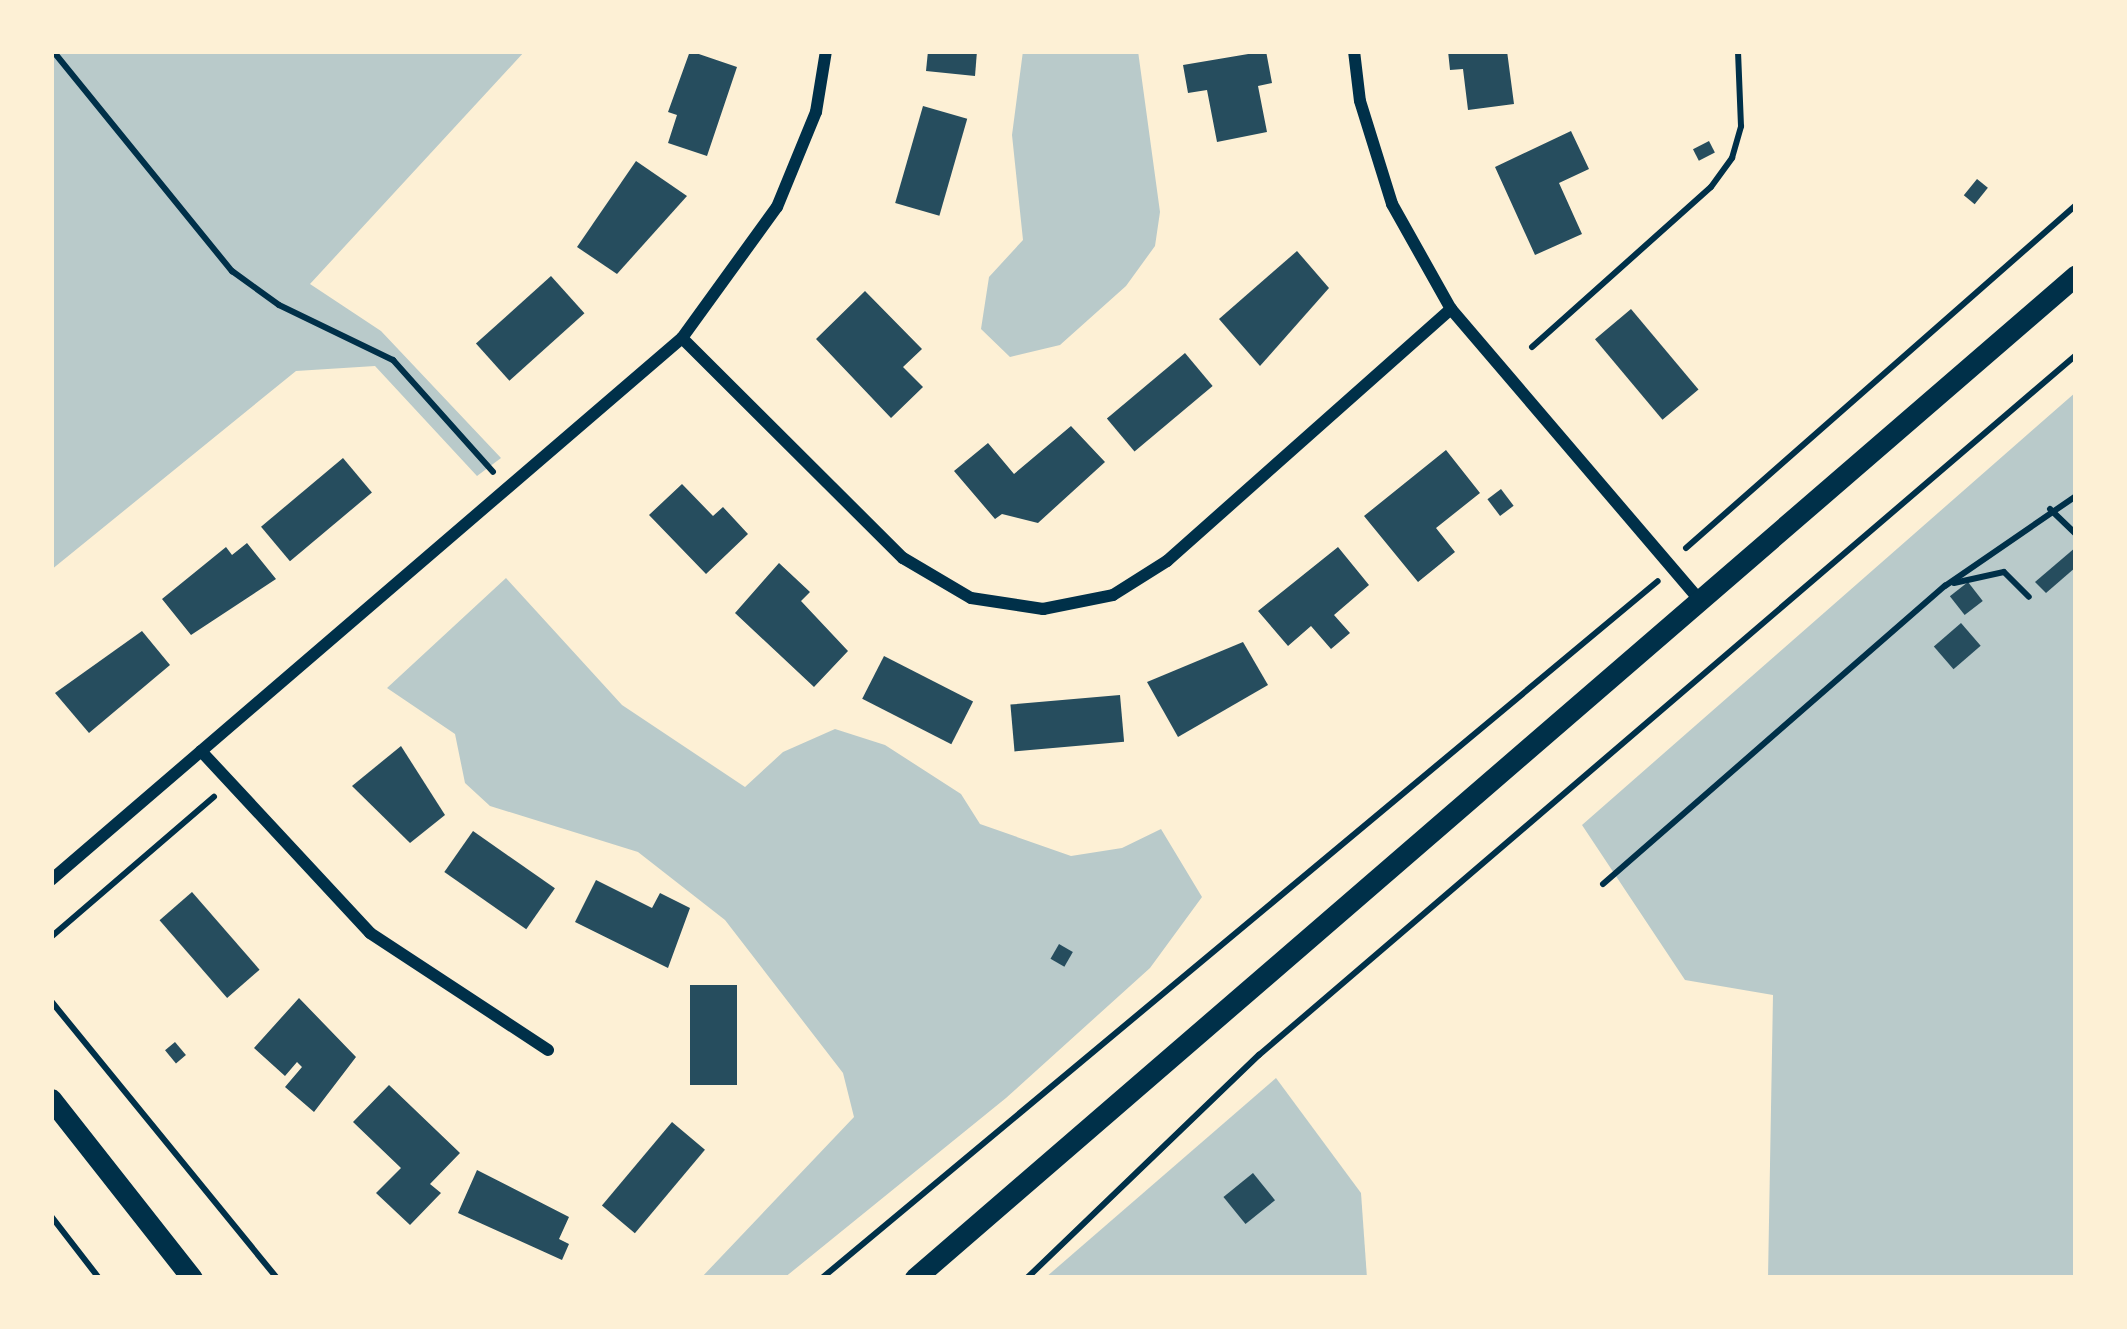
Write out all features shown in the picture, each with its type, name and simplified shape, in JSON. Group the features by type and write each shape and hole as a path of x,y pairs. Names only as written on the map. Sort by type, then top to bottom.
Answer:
{"street":[{"path":"51,880 682,338 777,207 816,112 826,51"},
{"path":"1354,51 1360,101 1392,204 1451,309 1700,601"},
{"path":"915,1278 2076,274"},
{"path":"682,338 903,558 971,598 1043,610 1113,595 1167,561 1451,309"},
{"path":"201,751 370,933 548,1050"},
{"path":"51,1099 192,1278"}],"path":[{"path":"53,51 112,134 232,271 279,305 393,361 507,488"},
{"path":"1532,347 1711,187 1732,158 1741,126 1738,51"},
{"path":"822,1278 1671,567 1696,535 2076,205"},
{"path":"1027,1278 1259,1055 2076,355"},
{"path":"1603,884 1945,586 2050,509 2076,496"},
{"path":"2050,509 2076,534"},
{"path":"1945,586 2004,572 2029,597"},
{"path":"51,937 230,783"},
{"path":"51,1001 277,1278"},
{"path":"51,1216 99,1278"}],"shaded area":[{"path":"51,51 525,51 310,284 381,331 501,458 477,476 375,366 296,371 51,570"},
{"path":"1023,51 1138,51 1160,212 1155,246 1126,286 1060,345 1010,357 981,329 989,277 1023,240 1012,135"},
{"path":"2076,392 2076,1278 1768,1278 1773,995 1685,980 1582,825"},
{"path":"506,578 622,705 745,787 783,752 835,729 885,745 961,794 980,824 1071,856 1122,848 1161,829 1202,897 1150,968 1006,1098 784,1278 701,1278 854,1117 843,1073 725,920 638,852 490,806 465,783 455,734 387,688"},
{"path":"1276,1078 1361,1193 1367,1278 1045,1278"}],"building":[{"path":"690,51 737,67 707,156 668,143 677,115 668,112"},
{"path":"928,51 977,51 975,76 926,71"},
{"path":"1266,51 1272,83 1258,86 1267,132 1217,142 1207,90 1188,93 1183,65"},
{"path":"1448,51 1507,51 1514,104 1468,110 1463,69 1450,70"},
{"path":"923,106 967,119 939,216 895,203"},
{"path":"1571,131 1589,169 1559,183 1582,234 1535,255 1495,167"},
{"path":"1709,141 1715,153 1699,161 1693,149"},
{"path":"636,161 687,196 617,274 577,247"},
{"path":"1977,179 1988,188 1975,204 1964,195"},
{"path":"1297,251 1329,288 1260,366 1219,319"},
{"path":"551,276 584,313 509,381 476,344"},
{"path":"865,291 922,349 903,367 923,387 891,418 816,339"},
{"path":"1631,309 1698,389 1662,420 1595,339"},
{"path":"1185,353 1213,386 1135,452 1107,419"},
{"path":"1071,426 1105,462 1038,523 1002,514 995,519 954,471 988,443 1014,474"},
{"path":"1446,450 1480,493 1436,528 1455,552 1418,582 1364,516"},
{"path":"343,458 372,492 290,561 261,527"},
{"path":"682,484 713,516 723,507 748,534 706,574 649,515"},
{"path":"1501,489 1514,506 1500,516 1487,499"},
{"path":"247,543 276,579 191,635 162,599 226,547 232,555"},
{"path":"1338,547 1369,585 1334,615 1350,633 1331,649 1311,626 1288,646 1258,611"},
{"path":"2076,547 2076,567 2046,593 2035,582"},
{"path":"779,563 810,592 801,601 848,651 814,687 735,613"},
{"path":"1968,582 1983,601 1965,615 1950,596"},
{"path":"1961,623 1981,646 1954,669 1934,647"},
{"path":"142,631 170,665 89,733 55,693"},
{"path":"1243,642 1268,685 1178,737 1147,682"},
{"path":"884,656 973,701 951,744 862,699"},
{"path":"1120,695 1124,742 1015,751 1010,705"},
{"path":"401,746 445,815 410,843 352,786"},
{"path":"473,831 555,888 526,929 444,872"},
{"path":"596,880 652,908 660,893 690,908 668,968 575,922"},
{"path":"192,892 260,970 227,998 160,920"},
{"path":"1059,944 1073,952 1064,967 1050,959"},
{"path":"690,985 737,985 737,1085 690,1085"},
{"path":"299,998 356,1057 314,1112 285,1087 302,1067 297,1062 285,1076 254,1048"},
{"path":"175,1042 186,1055 176,1063 165,1050"},
{"path":"389,1085 460,1153 430,1184 441,1193 410,1225 376,1193 401,1168 353,1122"},
{"path":"672,1122 705,1150 635,1233 602,1205"},
{"path":"477,1170 569,1217 559,1239 569,1244 562,1260 458,1213"},
{"path":"1253,1173 1275,1200 1245,1224 1223,1197"}]}
